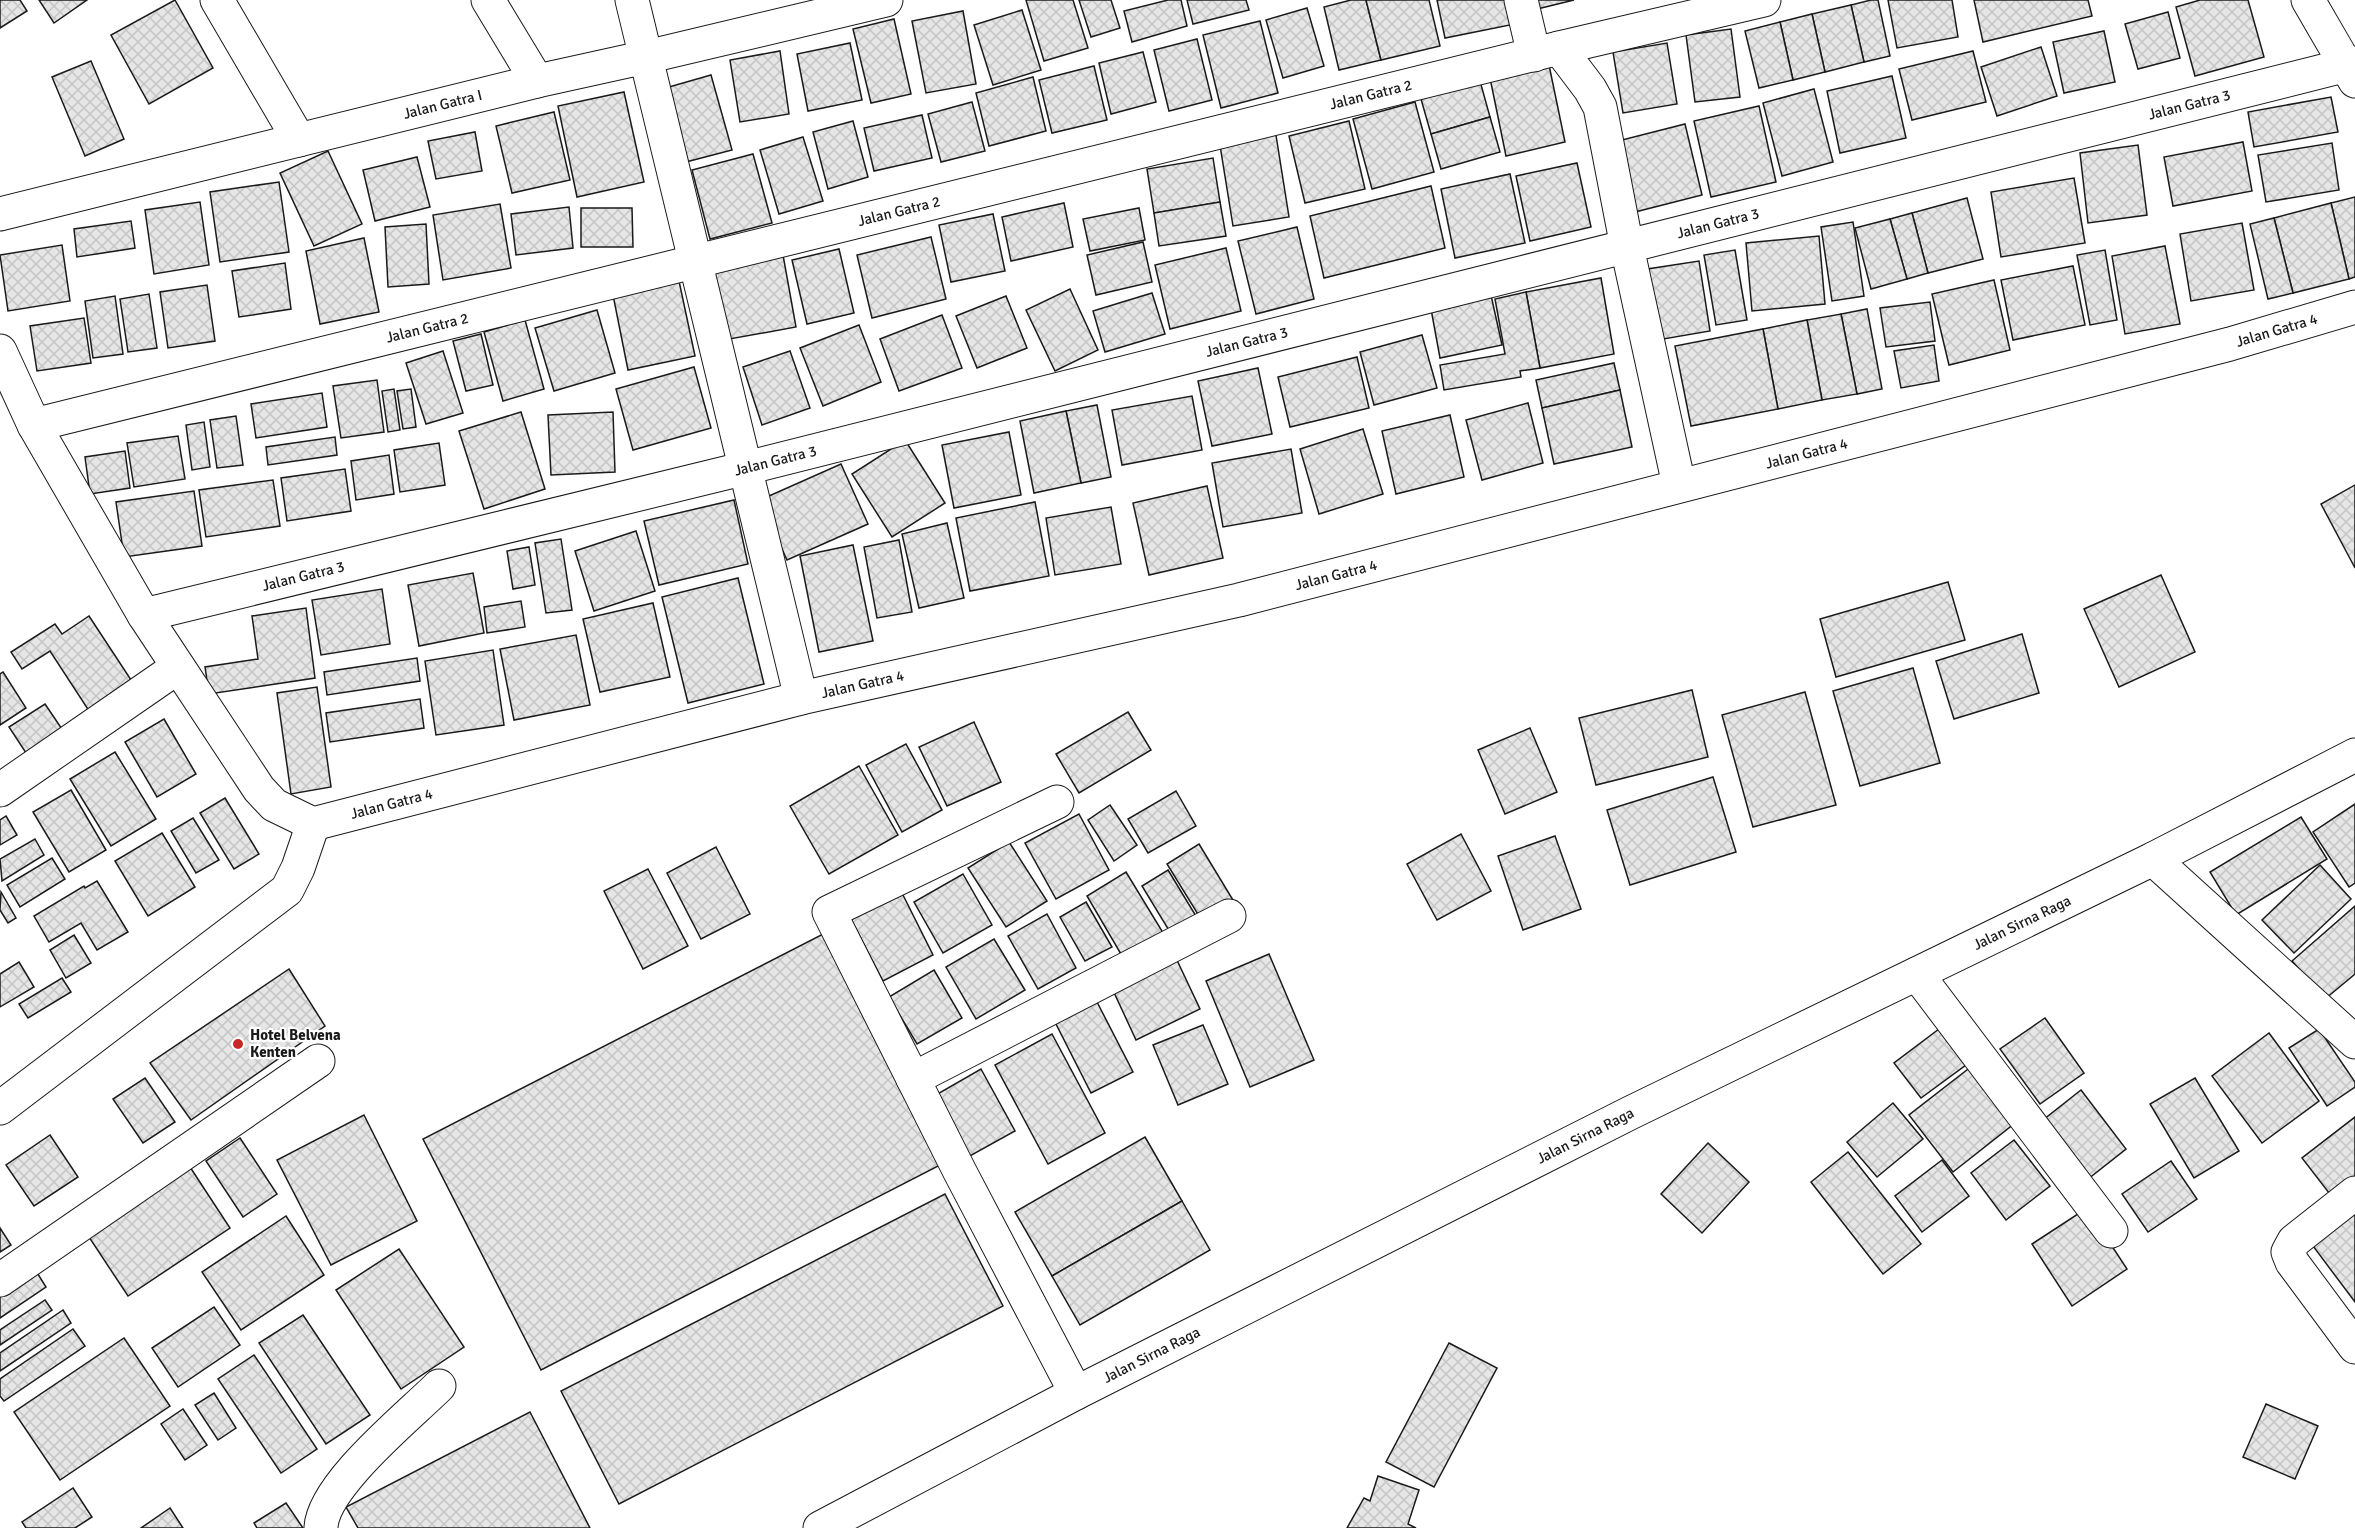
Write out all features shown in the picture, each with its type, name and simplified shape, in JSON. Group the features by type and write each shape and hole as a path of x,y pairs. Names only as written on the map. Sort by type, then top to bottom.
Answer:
{"street":[{"path":"216,0 299,140"},
{"path":"488,0 537,81"},
{"path":"632,0 801,698"},
{"name":"Jalan Gatra I","path":"0,214 537,81 885,0"},
{"path":"1521,0 1547,52 1590,89 1600,107 1627,248 1679,485"},
{"name":"Jalan Gatra 2","path":"34,425 1764,0"},
{"path":"2308,0 2353,70"},
{"name":"Jalan Gatra 3","path":"144,615 2353,70"},
{"name":"Jalan Gatra 4","path":"302,819 801,698 1239,600 2230,344 2355,307"},
{"path":"0,351 34,425 144,615 258,789 274,805 302,819 298,868 287,890 0,1108"},
{"path":"0,790 178,667"},
{"name":"Jalan Sirna Raga","path":"820,1528 1076,1393 1630,1113 2153,859 2355,755"},
{"path":"1057,802 829,912 1076,1393"},
{"path":"2153,859 2355,1042"},
{"path":"913,1079 1229,916"},
{"path":"1917,974 2111,1231"},
{"path":"0,1280 318,1060"},
{"path":"2355,1193 2294,1241 2288,1252 2292,1262 2355,1347"},
{"path":"321,1528 327,1505 345,1477 439,1386"}],"building":[{"path":"0,0 20,0 27,11 0,28"},
{"path":"39,0 87,0 54,23"},
{"path":"175,0 213,68 149,104 111,35"},
{"path":"1026,0 1073,0 1088,48 1044,61"},
{"path":"1079,0 1111,0 1120,28 1091,37"},
{"path":"1168,0 1181,0 1187,26 1132,42 1124,11"},
{"path":"1187,0 1246,0 1249,10 1193,24"},
{"path":"1351,0 1366,0 1381,60 1339,70 1324,7"},
{"path":"1366,0 1429,0 1440,46 1381,60"},
{"path":"1437,0 1505,0 1510,25 1445,38"},
{"path":"1531,0 1574,0 1533,10"},
{"path":"1878,0 1890,56 1864,62 1851,5"},
{"path":"1888,0 1952,0 1958,37 1897,48"},
{"path":"1974,0 2088,0 2092,16 1983,42"},
{"path":"2200,0 2248,0 2264,57 2195,76 2176,7"},
{"path":"1851,5 1864,62 1825,72 1812,14"},
{"path":"1307,8 1324,66 1283,78 1266,20"},
{"path":"1022,10 1041,70 993,85 974,25"},
{"path":"963,11 976,84 926,93 912,21"},
{"path":"2168,12 2180,58 2138,69 2125,24"},
{"path":"1812,14 1825,72 1793,80 1780,22"},
{"path":"894,19 911,94 871,103 853,29"},
{"path":"1260,21 1278,93 1221,108 1203,35"},
{"path":"1780,22 1793,80 1759,88 1745,31"},
{"path":"1731,29 1740,97 1695,102 1686,35"},
{"path":"2104,31 2115,82 2064,93 2053,42"},
{"path":"1197,39 1212,100 1169,111 1154,50"},
{"path":"850,43 862,100 808,111 797,54"},
{"path":"1667,43 1677,104 1623,113 1613,52"},
{"path":"2041,47 2057,96 1997,116 1981,67"},
{"path":"780,51 789,114 740,122 730,60"},
{"path":"1973,51 1986,102 1912,120 1899,69"},
{"path":"1143,52 1156,102 1111,114 1099,63"},
{"path":"91,61 124,139 85,156 52,77"},
{"path":"1549,65 1565,142 1506,156 1490,78"},
{"path":"1094,66 1107,120 1052,133 1039,80"},
{"path":"711,75 732,150 682,163 662,89"},
{"path":"1892,76 1906,138 1840,153 1827,91"},
{"path":"1033,77 1046,131 989,146 976,93"},
{"path":"1480,81 1490,117 1431,134 1421,99"},
{"path":"1814,89 1833,162 1782,176 1763,103"},
{"path":"624,92 644,182 577,197 558,106"},
{"path":"2331,97 2338,132 2254,147 2248,112"},
{"path":"972,102 985,151 941,162 928,114"},
{"path":"1415,102 1434,172 1372,189 1353,119"},
{"path":"1759,106 1776,182 1711,197 1694,121"},
{"path":"554,112 570,180 512,193 496,126"},
{"path":"922,115 932,158 874,171 864,128"},
{"path":"1490,117 1500,152 1441,169 1431,134"},
{"path":"853,121 868,177 828,189 813,132"},
{"path":"1349,121 1365,189 1305,203 1289,136"},
{"path":"1685,124 1702,195 1635,212 1618,141"},
{"path":"1275,129 1289,217 1233,226 1219,139"},
{"path":"475,132 482,171 436,179 428,141"},
{"path":"803,137 823,201 779,214 760,150"},
{"path":"2243,142 2252,191 2173,206 2164,157"},
{"path":"2332,143 2339,190 2266,202 2258,155"},
{"path":"2138,145 2147,215 2088,223 2080,153"},
{"path":"328,151 362,224 314,246 280,173"},
{"path":"753,154 772,223 710,239 692,170"},
{"path":"417,157 430,207 375,221 363,170"},
{"path":"1213,158 1220,202 1154,213 1147,169"},
{"path":"1577,163 1591,227 1530,241 1516,176"},
{"path":"1510,174 1525,243 1455,258 1441,189"},
{"path":"2074,178 2085,243 2001,257 1991,192"},
{"path":"279,182 289,252 220,262 210,192"},
{"path":"1431,186 1445,248 1324,278 1310,216"},
{"path":"2355,197 2355,277 2349,279 2331,203"},
{"path":"1967,198 1983,259 1928,273 1912,213"},
{"path":"200,202 209,265 154,274 145,210"},
{"path":"1220,202 1226,236 1159,246 1154,213"},
{"path":"1064,203 1073,247 1011,261 1002,217"},
{"path":"2331,203 2349,279 2293,293 2274,218"},
{"path":"500,204 511,268 443,280 433,215"},
{"path":"569,207 573,248 516,255 511,214"},
{"path":"581,208 632,208 633,247 581,247"},
{"path":"1139,208 1145,240 1090,251 1083,219"},
{"path":"1912,213 1928,273 1907,279 1890,219"},
{"path":"993,214 1005,271 951,282 939,225"},
{"path":"2274,218 2293,293 2268,299 2250,224"},
{"path":"1890,219 1907,279 1871,289 1855,228"},
{"path":"131,221 135,248 77,257 74,229"},
{"path":"1853,222 1864,296 1832,301 1821,227"},
{"path":"2242,223 2254,290 2191,301 2180,234"},
{"path":"426,224 429,284 388,287 385,227"},
{"path":"1297,227 1314,299 1256,314 1238,241"},
{"path":"1819,236 1825,304 1752,311 1746,243"},
{"path":"931,237 946,299 872,318 857,255"},
{"path":"364,238 379,312 320,324 306,251"},
{"path":"1143,242 1152,282 1096,295 1087,255"},
{"path":"62,245 70,301 8,311 0,255"},
{"path":"2165,246 2180,324 2125,334 2112,256"},
{"path":"1226,248 1241,311 1170,329 1155,265"},
{"path":"839,249 854,313 807,324 792,260"},
{"path":"1735,250 1747,320 1716,325 1704,255"},
{"path":"2105,250 2117,320 2090,325 2077,255"},
{"path":"783,255 796,327 724,340 712,267"},
{"path":"1699,261 1710,331 1652,341 1641,270"},
{"path":"285,263 291,309 239,317 232,271"},
{"path":"2073,266 2085,325 2013,340 2001,280"},
{"path":"1601,278 1614,354 1540,368 1526,292"},
{"path":"1994,280 2010,350 1949,365 1932,294"},
{"path":"679,281 695,356 628,370 613,295"},
{"path":"207,285 215,341 168,348 160,292"},
{"path":"1489,286 1502,345 1440,358 1429,298"},
{"path":"1070,289 1098,350 1055,371 1026,310"},
{"path":"1526,292 1540,368 1520,371 1521,377 1444,390 1440,365 1505,354 1495,299"},
{"path":"1152,293 1165,334 1105,352 1093,311"},
{"path":"149,294 157,348 128,352 120,299"},
{"path":"115,296 123,354 93,358 85,301"},
{"path":"1006,296 1027,348 977,368 956,316"},
{"path":"1930,302 1935,341 1886,347 1880,308"},
{"path":"1867,309 1882,389 1857,394 1841,314"},
{"path":"597,310 615,373 554,391 535,328"},
{"path":"1841,314 1857,394 1822,400 1807,320"},
{"path":"942,315 962,368 899,391 880,339"},
{"path":"84,318 91,363 37,371 30,326"},
{"path":"525,320 544,389 503,401 484,332"},
{"path":"1807,320 1822,400 1778,409 1763,329"},
{"path":"859,325 881,382 823,406 800,348"},
{"path":"1763,329 1778,409 1691,426 1675,346"},
{"path":"481,334 493,385 466,391 453,341"},
{"path":"1422,335 1437,388 1374,405 1360,352"},
{"path":"1934,345 1939,381 1901,388 1894,351"},
{"path":"443,351 463,413 426,424 406,363"},
{"path":"790,351 810,408 762,425 743,367"},
{"path":"1357,357 1369,408 1290,427 1278,377"},
{"path":"1614,363 1620,390 1542,408 1536,380"},
{"path":"694,367 711,428 633,450 616,389"},
{"path":"1258,368 1272,434 1212,446 1198,381"},
{"path":"377,380 384,432 341,438 333,386"},
{"path":"394,389 400,430 388,432 382,391"},
{"path":"411,389 416,427 403,429 397,391"},
{"path":"1620,390 1632,447 1554,464 1542,408"},
{"path":"322,393 327,427 256,438 251,404"},
{"path":"1192,396 1202,450 1122,465 1112,410"},
{"path":"1528,403 1543,463 1482,480 1466,420"},
{"path":"1097,405 1111,477 1081,483 1066,411"},
{"path":"1066,411 1081,483 1034,493 1020,421"},
{"path":"521,412 545,489 484,509 459,431"},
{"path":"613,412 615,472 551,475 548,415"},
{"path":"1450,415 1464,477 1396,494 1382,431"},
{"path":"236,416 243,465 217,468 210,420"},
{"path":"204,422 210,467 192,470 186,425"},
{"path":"1363,429 1383,494 1319,514 1300,449"},
{"path":"1009,432 1021,495 954,508 942,445"},
{"path":"178,436 185,479 134,487 127,443"},
{"path":"335,437 337,455 268,465 266,447"},
{"path":"905,440 945,503 892,537 852,474"},
{"path":"439,443 445,485 400,492 394,450"},
{"path":"1291,449 1302,513 1223,527 1212,463"},
{"path":"125,451 130,488 90,494 85,457"},
{"path":"389,455 394,494 356,500 351,461"},
{"path":"841,464 868,524 787,560 760,500"},
{"path":"345,469 351,511 287,521 281,478"},
{"path":"273,480 280,526 206,537 199,490"},
{"path":"2355,485 2355,568 2321,504"},
{"path":"1207,486 1223,558 1149,575 1133,503"},
{"path":"194,491 202,546 124,557 116,502"},
{"path":"734,500 748,564 659,585 644,521"},
{"path":"1035,502 1049,576 970,591 956,518"},
{"path":"1111,507 1121,564 1055,575 1046,518"},
{"path":"947,523 964,598 919,608 902,534"},
{"path":"636,531 655,591 594,611 575,551"},
{"path":"561,539 572,610 546,613 535,543"},
{"path":"899,540 912,612 877,618 864,547"},
{"path":"853,545 873,641 819,652 800,556"},
{"path":"529,547 535,585 513,589 507,551"},
{"path":"473,573 484,633 419,646 408,585"},
{"path":"2161,575 2195,652 2119,687 2084,609"},
{"path":"738,578 764,684 688,703 662,597"},
{"path":"1948,582 1965,640 1836,677 1820,619"},
{"path":"382,589 390,644 321,655 312,600"},
{"path":"521,601 525,627 487,633 484,607"},
{"path":"653,603 670,677 600,692 583,619"},
{"path":"306,608 315,678 209,694 205,667 258,659 252,616"},
{"path":"89,616 137,689 93,717 50,651 22,669 11,652 55,624 62,634"},
{"path":"2022,634 2039,693 1954,719 1936,661"},
{"path":"576,635 590,705 514,720 500,649"},
{"path":"493,650 504,725 436,735 425,661"},
{"path":"417,658 420,681 327,695 324,672"},
{"path":"1913,668 1940,763 1860,786 1833,691"},
{"path":"3,672 26,708 0,725 0,674"},
{"path":"317,687 331,787 291,794 277,693"},
{"path":"1692,690 1708,757 1596,785 1579,718"},
{"path":"1805,692 1836,805 1753,827 1722,715"},
{"path":"420,699 424,728 330,742 326,713"},
{"path":"45,704 66,735 30,759 9,727"},
{"path":"1128,712 1151,750 1079,793 1056,754"},
{"path":"164,719 196,774 157,797 125,742"},
{"path":"974,722 1001,782 947,806 919,747"},
{"path":"1530,728 1557,792 1505,814 1478,750"},
{"path":"906,744 942,810 902,832 866,765"},
{"path":"115,752 156,819 111,846 70,779"},
{"path":"859,766 898,835 829,874 790,806"},
{"path":"1713,777 1736,852 1630,885 1607,810"},
{"path":"71,790 106,850 69,872 33,812"},
{"path":"1176,791 1196,826 1148,853 1128,819"},
{"path":"225,798 259,854 234,869 200,813"},
{"path":"2355,804 2355,883 2349,887 2313,832"},
{"path":"1110,805 1137,845 1114,861 1088,820"},
{"path":"1079,814 1109,870 1056,899 1025,843"},
{"path":"6,816 17,835 0,845 0,820"},
{"path":"2301,817 2327,859 2236,915 2210,872"},
{"path":"193,818 219,860 196,873 171,831"},
{"path":"162,833 195,887 148,916 115,861"},
{"path":"1461,834 1491,891 1437,920 1407,864"},
{"path":"1555,836 1581,909 1523,930 1498,856"},
{"path":"35,839 44,855 2,881 0,859"},
{"path":"1009,842 1047,901 1006,927 968,868"},
{"path":"1199,844 1236,905 1204,924 1167,864"},
{"path":"716,847 750,914 701,939 667,873"},
{"path":"52,858 65,879 20,907 7,885"},
{"path":"2320,865 2351,899 2294,953 2262,920"},
{"path":"648,869 688,946 643,969 604,891"},
{"path":"1168,870 1199,921 1173,937 1142,886"},
{"path":"1126,872 1165,936 1125,961 1087,896"},
{"path":"963,874 992,925 943,953 914,902"},
{"path":"97,881 128,932 97,950 81,923 49,942 34,916 84,886 85,888"},
{"path":"1,892 16,918 8,923 0,910"},
{"path":"902,893 933,955 883,981 851,919"},
{"path":"1086,902 1112,947 1085,961 1060,917"},
{"path":"2355,906 2355,974 2325,999 2292,961"},
{"path":"1047,914 1076,968 1038,989 1008,936"},
{"path":"829,931 946,1162 541,1370 423,1139"},
{"path":"74,935 91,963 66,978 50,950"},
{"path":"994,939 1025,990 976,1019 946,967"},
{"path":"1269,954 1314,1060 1250,1087 1206,981"},
{"path":"1175,956 1200,1009 1136,1040 1111,986"},
{"path":"19,962 34,987 0,1007 0,974"},
{"name":"Hotel Belvena Kenten","path":"289,969 325,1026 191,1120 150,1063"},
{"path":"934,970 962,1018 917,1044 889,997"},
{"path":"62,978 71,992 28,1018 19,1004"},
{"path":"1097,1002 1133,1072 1091,1093 1055,1022"},
{"path":"2045,1018 2084,1073 2040,1104 2000,1049"},
{"path":"1203,1025 1228,1084 1178,1105 1153,1045"},
{"path":"1943,1026 1970,1062 1921,1098 1894,1063"},
{"path":"2319,1029 2355,1082 2355,1087 2327,1106 2289,1048"},
{"path":"2269,1033 2319,1101 2262,1143 2212,1076"},
{"path":"1052,1034 1105,1133 1048,1164 995,1065"},
{"path":"1972,1066 2015,1123 1953,1172 1909,1115"},
{"path":"981,1069 1015,1131 968,1157 934,1096"},
{"path":"145,1078 175,1122 143,1143 113,1099"},
{"path":"2195,1078 2239,1151 2194,1178 2150,1104"},
{"path":"2081,1090 2126,1149 2083,1183 2038,1124"},
{"path":"1893,1103 1923,1139 1877,1177 1847,1142"},
{"path":"364,1115 417,1221 331,1265 277,1160"},
{"path":"2355,1117 2355,1187 2336,1202 2302,1158"},
{"path":"50,1135 78,1177 34,1206 6,1165"},
{"path":"1145,1137 1182,1201 1052,1276 1015,1212"},
{"path":"240,1138 277,1194 243,1217 206,1161"},
{"path":"2014,1140 2050,1186 2006,1220 1971,1173"},
{"path":"1708,1143 1749,1182 1702,1233 1661,1194"},
{"path":"1848,1152 1921,1244 1883,1274 1811,1182"},
{"path":"1942,1160 1969,1196 1922,1232 1895,1196"},
{"path":"2171,1161 2197,1199 2148,1232 2122,1194"},
{"path":"190,1167 230,1228 128,1296 87,1234"},
{"path":"945,1194 1003,1306 619,1504 561,1391"},
{"path":"1182,1201 1210,1250 1080,1325 1052,1276"},
{"path":"2087,1208 2127,1269 2072,1306 2032,1244"},
{"path":"2355,1208 2355,1302 2310,1242"},
{"path":"286,1216 324,1275 241,1330 202,1272"},
{"path":"0,1228 11,1245 0,1252"},
{"path":"399,1249 464,1347 401,1389 336,1290"},
{"path":"36,1271 46,1287 0,1318 0,1295"},
{"path":"45,1300 52,1310 0,1345 0,1330"},
{"path":"214,1307 240,1345 178,1387 152,1348"},
{"path":"63,1310 71,1323 0,1371 0,1353"},
{"path":"303,1315 370,1415 326,1444 259,1343"},
{"path":"73,1329 85,1346 4,1401 0,1396 0,1379"},
{"path":"124,1338 170,1406 60,1480 14,1412"},
{"path":"1449,1343 1497,1368 1434,1487 1386,1462"},
{"path":"254,1355 317,1449 281,1473 218,1379"},
{"path":"214,1393 236,1428 218,1440 195,1405"},
{"path":"2266,1404 2318,1426 2295,1479 2243,1457"},
{"path":"183,1409 207,1445 185,1460 161,1424"},
{"path":"530,1412 590,1528 358,1528 346,1507"},
{"path":"1378,1476 1419,1490 1408,1524 1416,1528 1347,1528 1364,1498 1370,1501"},
{"path":"73,1488 92,1517 75,1528 26,1528 22,1522"},
{"path":"286,1503 303,1528 257,1528 254,1523"},
{"path":"170,1508 183,1528 141,1528"}],"place":[{"name":"Hotel Belvena Kenten","path":"238,1044"}]}
